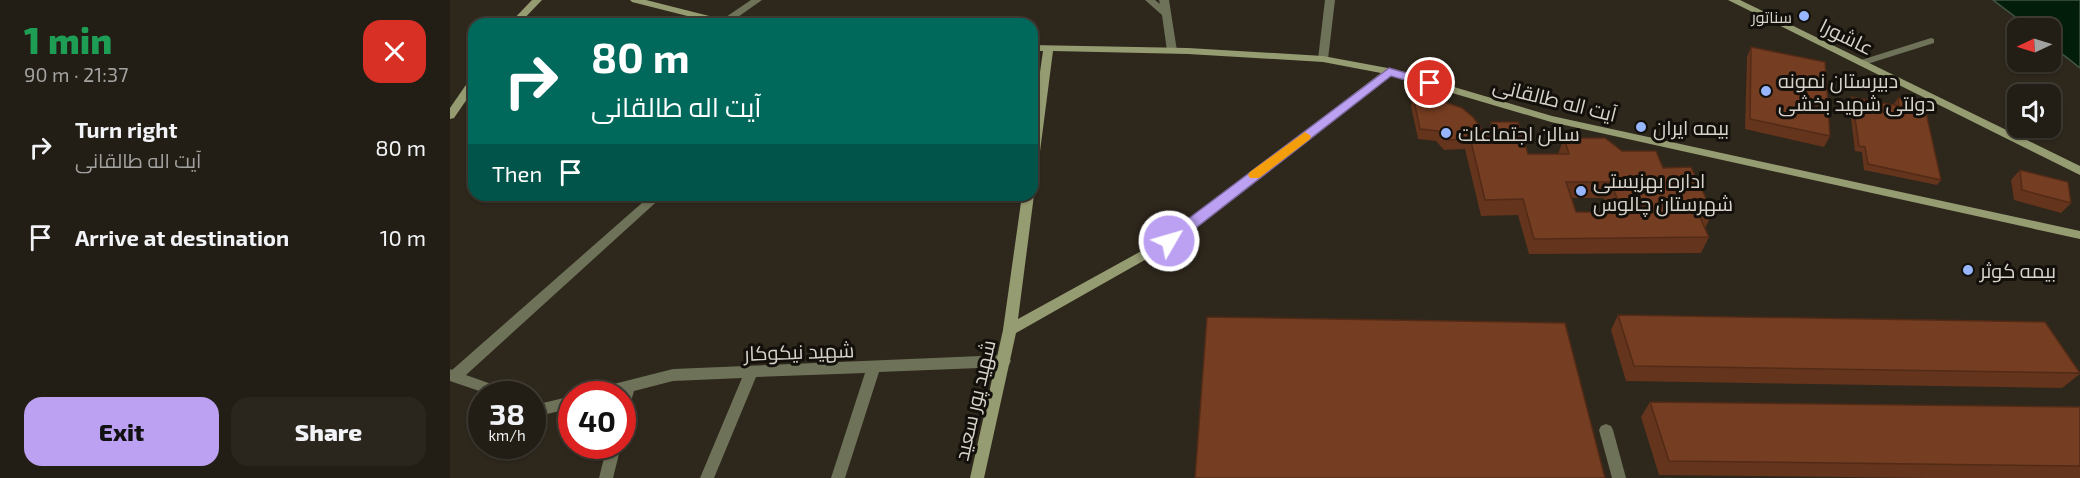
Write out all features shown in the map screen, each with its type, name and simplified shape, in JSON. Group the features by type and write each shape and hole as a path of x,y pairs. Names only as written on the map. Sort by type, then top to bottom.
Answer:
{"street":[{"path":"520,18 537,0"},
{"path":"635,0 707,18"},
{"path":"734,18 757,0"},
{"path":"1150,0 1167,15"},
{"path":"1164,0 1172,51"},
{"path":"1323,59 1330,0"},
{"name":"عاشورا","path":"1733,0 2078,170"},
{"path":"1861,63 1931,41"},
{"name":"آیت اله طالقانی","path":"1038,48 1172,51 1323,59 1389,71 1551,119 2064,232 2080,233"},
{"path":"1038,122 1048,49"},
{"name":"شهید پور سعید","path":"1010,330 1169,241 1389,71"},
{"path":"450,116 468,90"},
{"path":"468,382 452,376 651,201"},
{"name":"شهید پور سعید","path":"977,478 1010,330 1027,201"},
{"name":"شهید نیکوکار","path":"636,384 673,375 1004,361"},
{"path":"838,478 874,368"},
{"path":"707,478 751,372"},
{"path":"1606,430 1619,478"},
{"path":"606,478 611,459"}],"shaded area":[{"path":"1993,0 2080,0 2080,68 2061,53 2061,18 2017,18"}],"building":[{"path":"1751,47 1825,62 1830,136 1750,119"},
{"name":"سالن اجتماعات","path":"1413,96 1430,97 1462,108 1481,128 1471,129 1472,133 1469,133 1467,139 1446,140 1438,131 1420,129"},
{"path":"1852,97 1899,106 1898,98 1924,103 1941,180 1868,164 1865,147 1859,146"},
{"name":"اداره بهزیستی شهرستان چالوس","path":"1491,122 1518,122 1528,154 1569,154 1564,138 1605,138 1622,151 1656,151 1663,168 1691,167 1713,213 1698,213 1709,237 1534,239 1523,199 1485,200 1469,133 1495,133","holes":["1566,182 1611,182 1622,212 1576,212"]},
{"path":"2020,170 2068,182 2071,203 2022,190"},
{"path":"1618,315 2045,322 2080,373 1634,366"},
{"path":"1207,317 1565,323 1605,478 1195,478"},
{"path":"1650,402 2080,407 2080,466 1669,461"}],"slow traffic":[{"path":"1254,175 1305,136"}],"place":[{"name":"سناتور","path":"1804,16"},
{"name":"دبیرستان نمونه دولتی شهید بخشی","path":"1766,91"},
{"name":"بیمه ایران","path":"1641,127"},
{"name":"سالن اجتماعات","path":"1446,133"},
{"name":"اداره بهزیستی شهرستان چالوس","path":"1581,191"},
{"name":"بیمه کوثر","path":"1968,270"}],"route":[{"path":"1169,241 1389,71 1430,83"}]}
